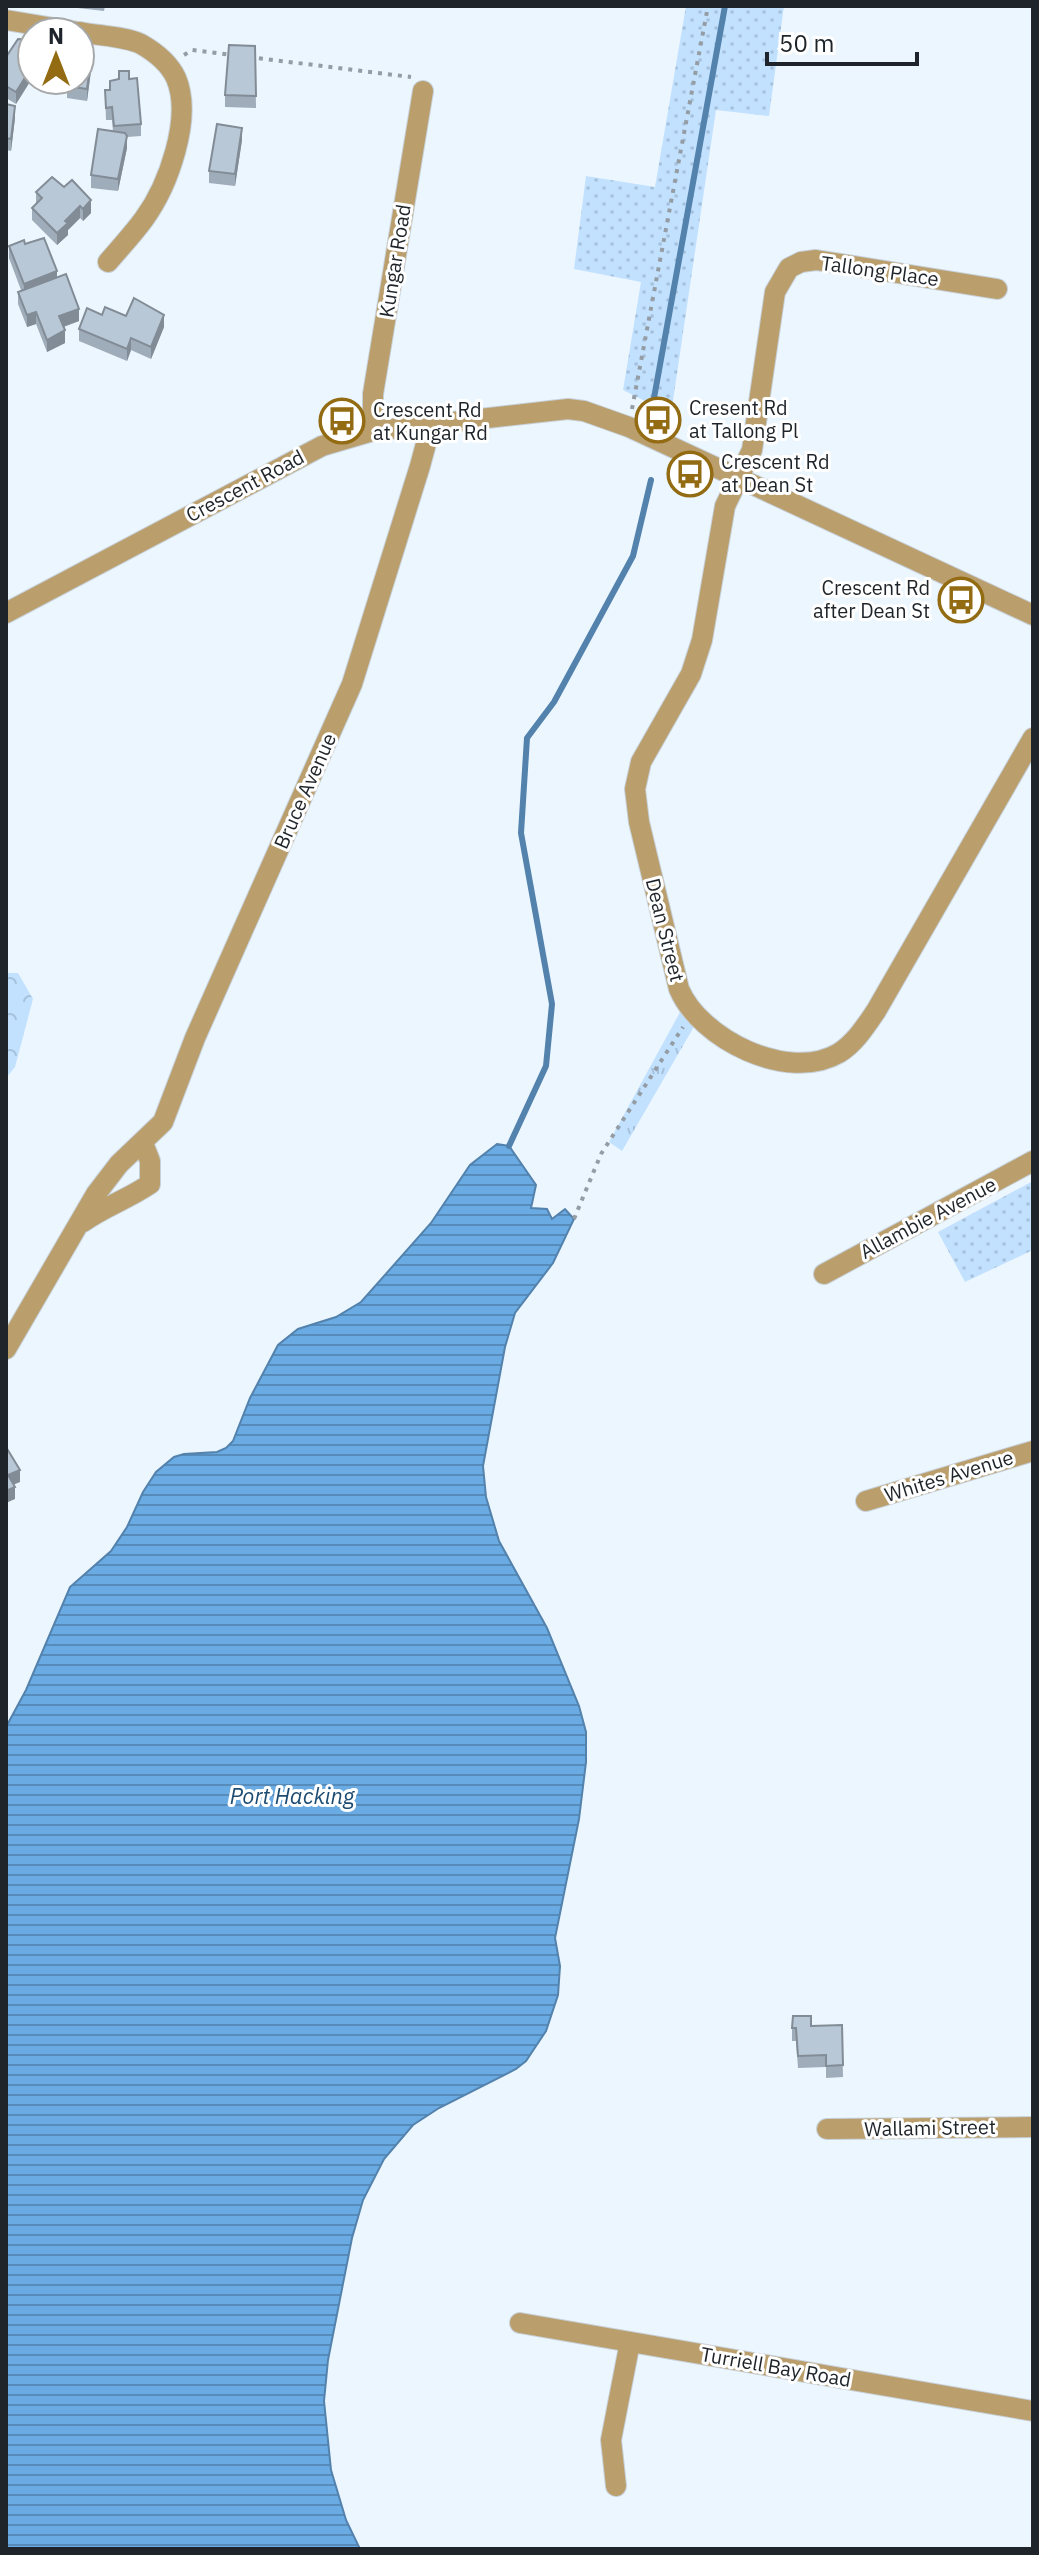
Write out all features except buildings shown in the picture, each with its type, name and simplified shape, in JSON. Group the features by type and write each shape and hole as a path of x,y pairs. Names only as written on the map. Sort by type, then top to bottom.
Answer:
{"street":[{"path":"96,35 137,42 168,65 176,79 180,103 174,155 167,179 145,218 108,262"},
{"name":"Kungar Road","path":"373,431 373,394 423,91"},
{"name":"Tallong Place","path":"739,477 752,450 775,292 789,268 816,260 997,289"},
{"name":"Crescent Road","path":"6,613 322,446 373,431 568,409 584,411 629,427 1033,615"},
{"name":"Bruce Avenue","path":"6,1349 96,1194 119,1164 163,1122 195,1038 352,684 420,466 427,440 427,423"},
{"name":"Dean Street","path":"739,477 725,506 702,640 691,674 641,762 635,789 639,822 679,989 685,1003 719,1035 779,1062 802,1064 839,1053 858,1038 1033,738"},
{"name":"Bruce Avenue","path":"77,1227 103,1208 132,1196 150,1184 150,1161 143,1143"},
{"name":"Allambie Avenue","path":"824,1274 1033,1161"},
{"name":"Whites Avenue","path":"866,1501 1033,1451"},
{"name":"Wallami Street","path":"827,2129 1033,2127"},
{"name":"Turriell Bay Road","path":"520,2323 1033,2411"},
{"path":"616,2486 611,2440 630,2342"}],"path":[{"path":"629,427 708,6"},
{"path":"168,65 192,50 410,76 423,91"},
{"path":"574,1219 601,1154 693,1011"}],"green space":[{"path":"686,6 784,6 769,116 716,110 671,414 623,390 641,282 574,269 586,176 655,187"},
{"path":"6,973 18,973 33,999 15,1067 6,1078"},
{"path":"685,1003 699,1018 622,1151 609,1142"},
{"path":"1033,1181 1033,1250 965,1282 938,1232"}],"water":[{"name":"Port Hacking","path":"497,1144 509,1146 536,1185 531,1208 547,1209 552,1219 565,1209 574,1219 553,1263 515,1313 505,1347 483,1466 486,1497 499,1541 547,1628 579,1706 586,1732 586,1762 579,1819 555,1938 560,1966 558,1995 546,2031 526,2061 516,2069 439,2108 413,2125 384,2159 363,2200 352,2238 328,2360 324,2401 331,2470 346,2520 360,2549 6,2549 6,1727 26,1690 70,1587 111,1551 156,1472 174,1457 217,1452 226,1448 233,1441 250,1398 278,1345 298,1329 336,1317 361,1302 431,1223 470,1165"}],"waterway":[{"path":"652,409 725,6"},
{"path":"509,1146 546,1066 552,1004 521,833 527,738 554,702 633,556 651,480"}],"place":[{"name":"Cresent Rd at Tallong Pl","path":"658,420"},
{"name":"Crescent Rd at Kungar Rd","path":"342,421"},
{"name":"Crescent Rd at Dean St","path":"690,474"},
{"name":"Crescent Rd after Dean St","path":"961,600"}]}
